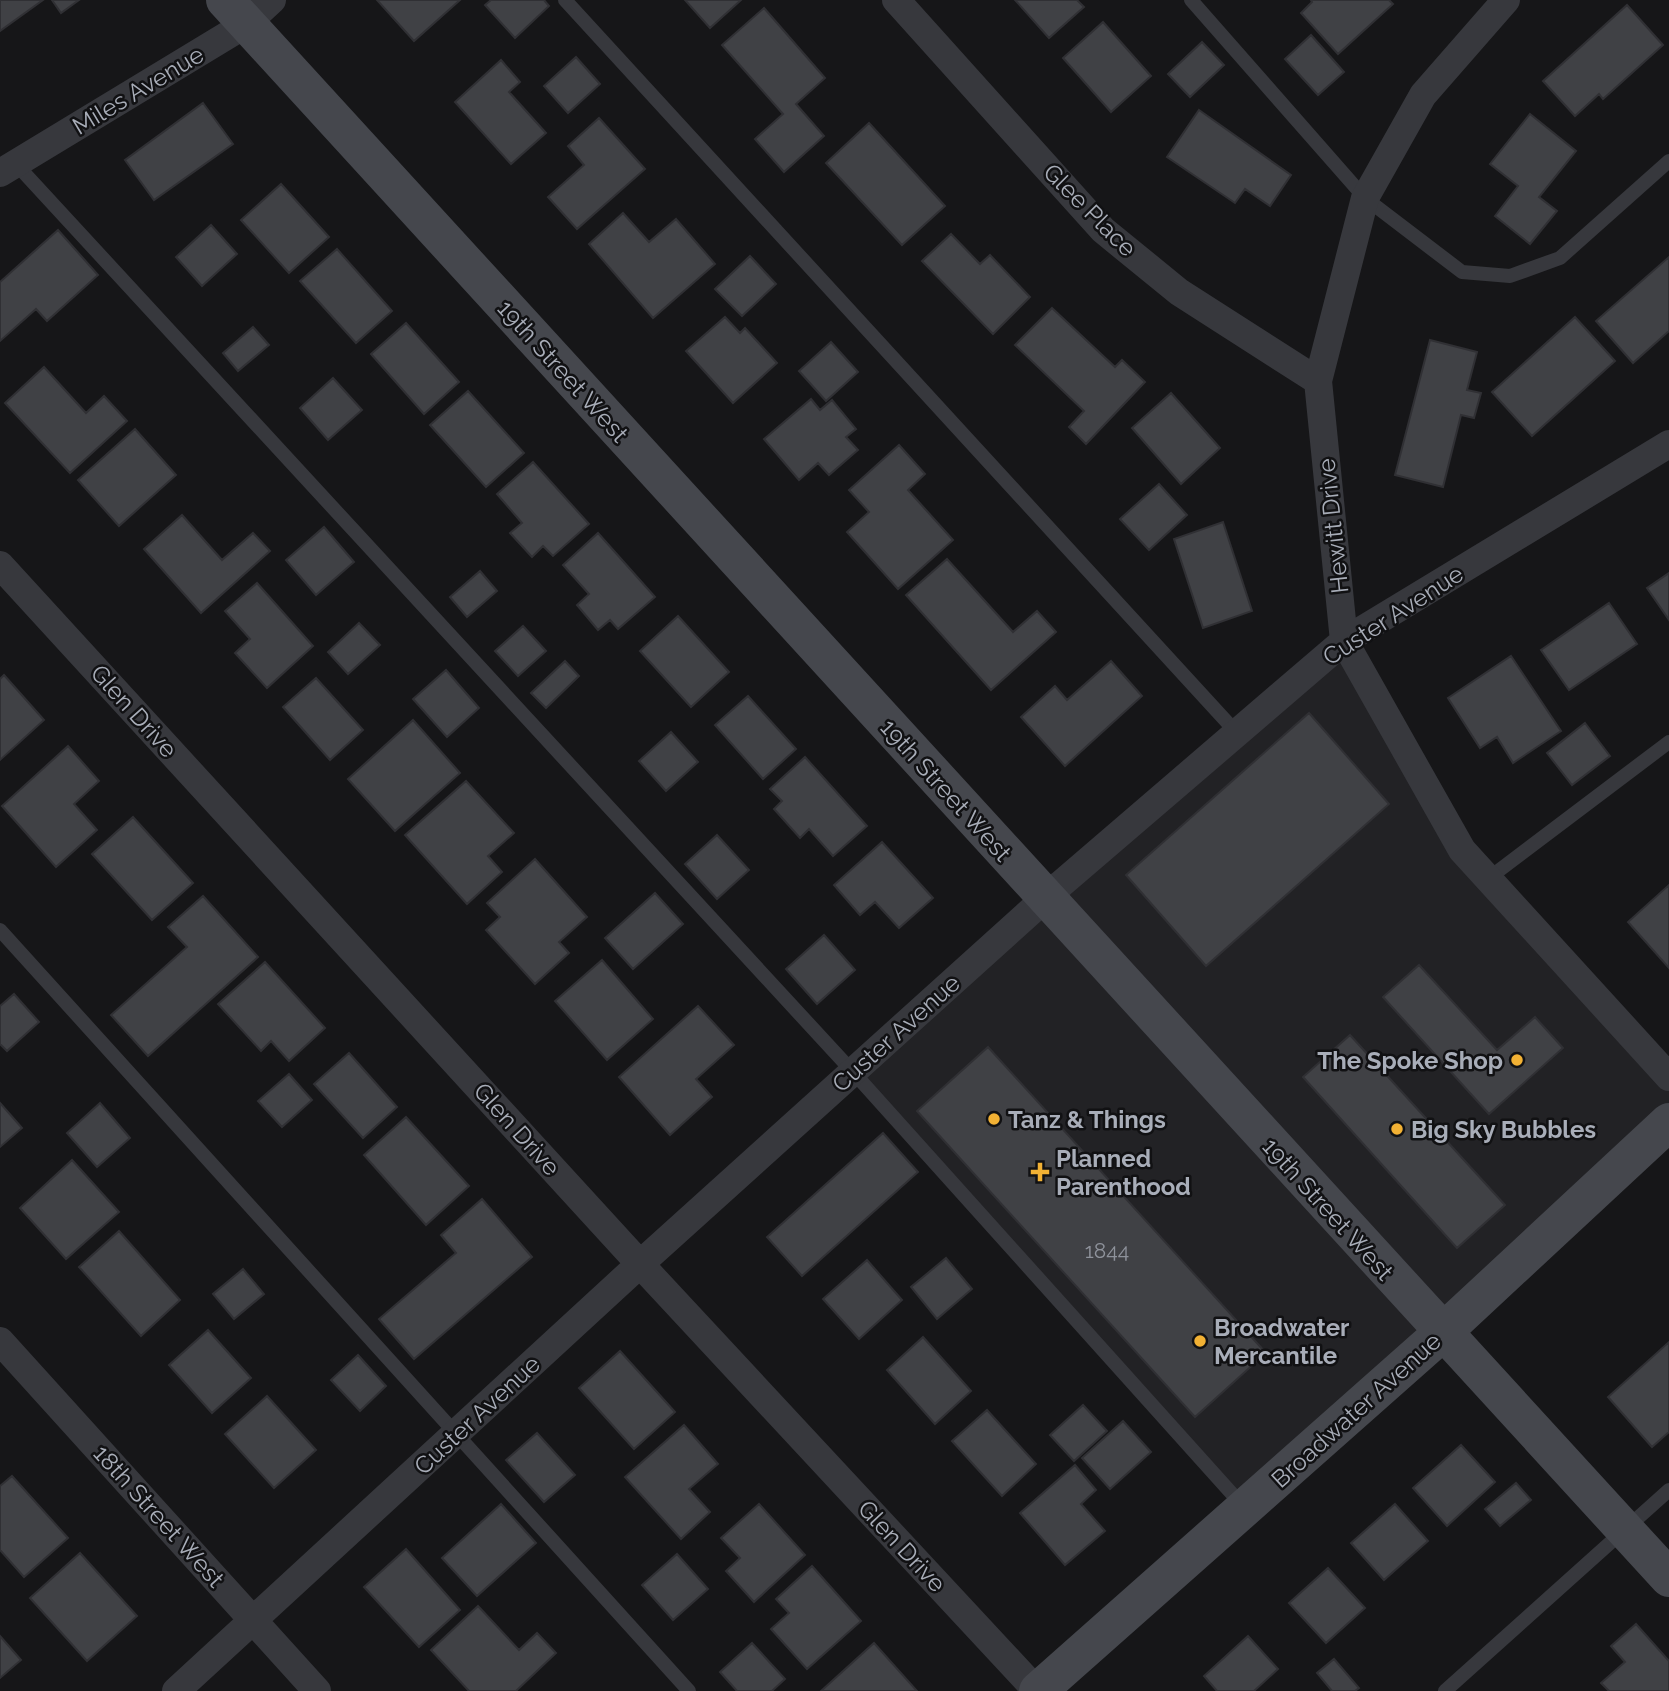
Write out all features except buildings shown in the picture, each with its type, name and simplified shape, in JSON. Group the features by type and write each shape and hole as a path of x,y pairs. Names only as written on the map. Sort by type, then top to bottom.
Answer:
{"street":[{"name":"Glee Place","path":"896,0 1104,230 1179,292 1318,381"},
{"name":"Hewitt Drive","path":"1505,0 1423,95 1365,198 1318,381 1344,641 1462,850 1669,1077"},
{"name":"Miles Avenue","path":"8,169 248,8"},
{"name":"19th Street West","path":"248,8 1045,898 1669,1578"},
{"name":"Custer Avenue","path":"176,1691 640,1264 1045,898 1344,641 1669,444"},
{"name":"Glen Drive","path":"0,565 640,1264 1037,1691"},
{"name":"Broadwater Avenue","path":"1037,1691 1442,1333 1669,1122"},
{"name":"18th Street West","path":"0,1341 317,1691"}],"lane":[{"path":"565,0 1237,733"},
{"path":"1191,0 1365,198 1462,272 1510,276 1560,258 1669,161"},
{"path":"8,169 853,1072 1246,1509"},
{"path":"1489,878 1669,742"},
{"path":"0,930 455,1436 689,1691"},
{"path":"1445,1691 1669,1490"}],"shaded area":[{"path":"1344,641 1442,818 1669,1077 1669,1122 1246,1509 853,1072"}],"place":[{"name":"The Spoke Shop","path":"1517,1060"},
{"name":"Tanz & Things","path":"994,1119"},
{"name":"Big Sky Bubbles","path":"1397,1129"},
{"name":"Planned Parenthood","path":"1040,1172"},
{"name":"Broadwater Mercantile","path":"1200,1341"}]}
